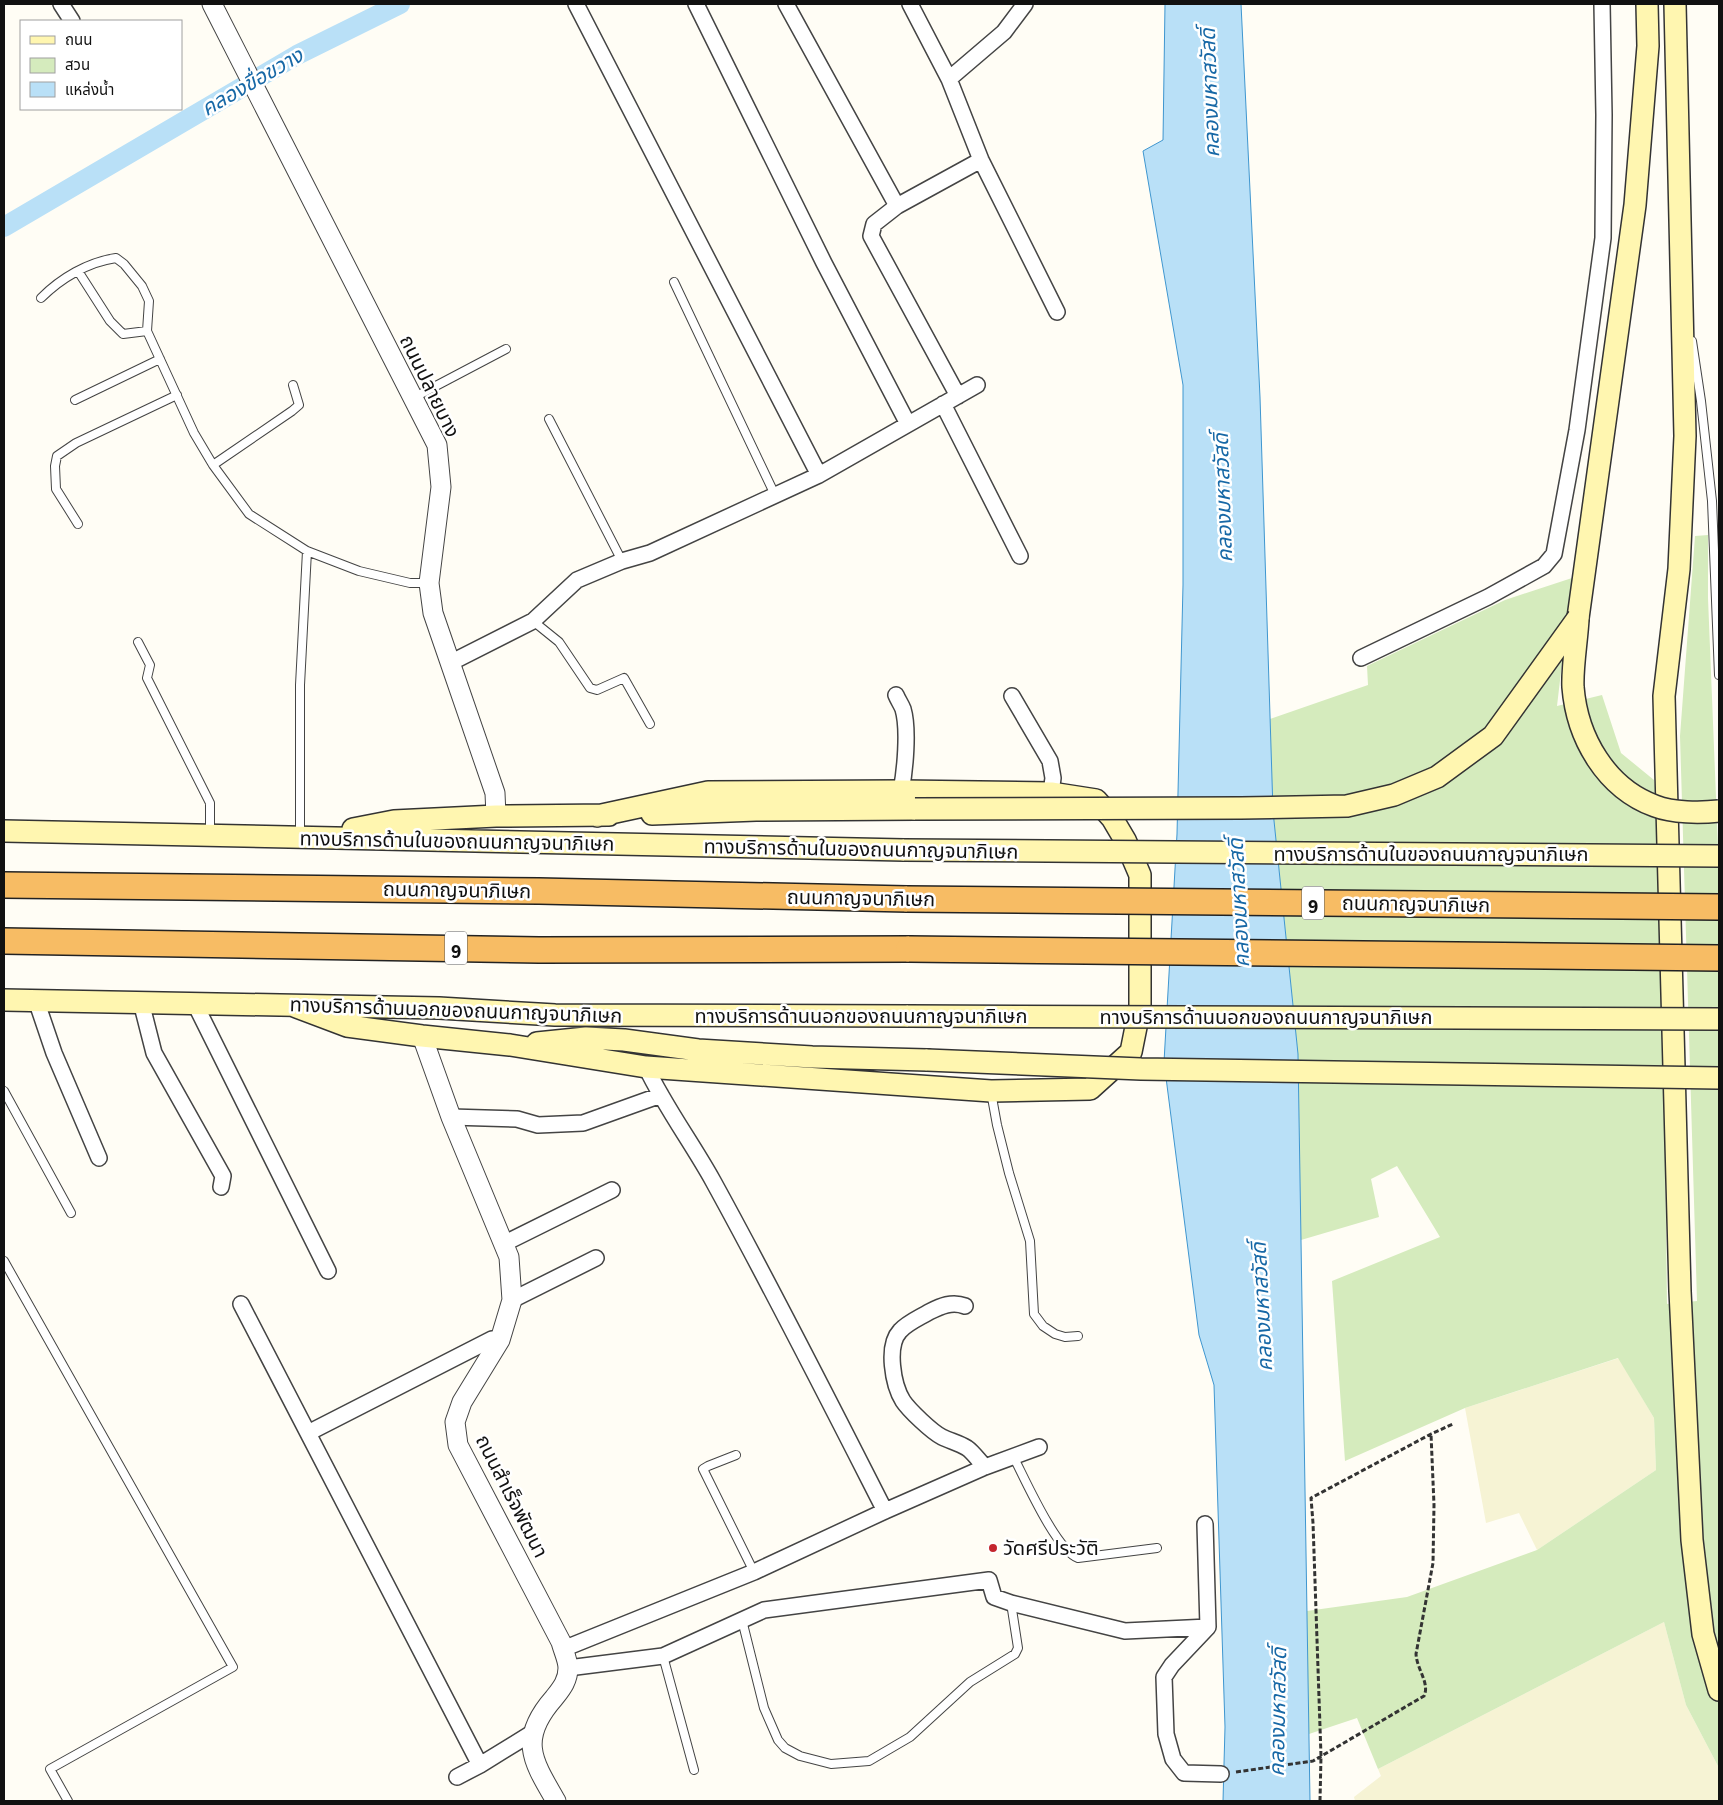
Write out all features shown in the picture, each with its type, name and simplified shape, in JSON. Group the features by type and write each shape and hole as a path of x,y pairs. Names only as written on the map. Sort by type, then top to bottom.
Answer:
{"highway":[{"name":"ถนนกาญจนาภิเษก","path":"4,885 539,891 907,899 1719,907"},
{"name":"9","path":"4,941 539,950 909,949 1719,958"}],"main road":[{"path":"1647,4 1648,46 1635,205 1578,618 1573,686 1581,730 1599,762 1628,793 1656,807 1698,813 1719,810"},
{"path":"1675,4 1685,436 1679,569 1664,696 1680,1291 1692,1540 1703,1634 1719,1690"},
{"path":"303,837 394,821 496,816 597,816 756,810 915,808 1241,808 1346,806 1394,795 1437,777 1493,736 1578,618"},
{"path":"294,1006 346,1026 510,1046 646,1067 991,1091 1090,1089 1131,1052 1140,1007 1140,875 1125,840 1112,818 1096,800 1051,793 901,791 708,792 597,816"},
{"path":"534,817 601,845"},
{"name":"ทางบริการด้านในของถนนกาญจนาภิเษก","path":"4,831 904,850 1719,856"},
{"name":"ทางบริการด้านนอกของถนนกาญจนาภิเษก","path":"4,1000 439,1008 556,1015 1719,1019"},
{"path":"510,1046 586,1038 624,1040 698,1050 812,1057 1141,1069 1719,1078"}],"street":[{"path":"61,4 71,20"},
{"name":"ถนนปลายบาง","path":"212,4 437,445 441,487 429,583 433,613 495,793 496,816"},
{"path":"576,4 819,474"},
{"path":"696,4 824,263 908,424"},
{"path":"786,4 898,206"},
{"path":"910,4 949,79 981,160 1057,312"},
{"path":"949,79 1004,32 1025,4"},
{"path":"1362,658 1488,596 1544,566 1554,554 1577,430 1603,238 1604,115 1602,4"},
{"path":"958,396 871,236 874,224 898,206 981,160"},
{"path":"450,663 533,621 577,580 622,561 650,552 819,474 977,385"},
{"path":"943,404 1020,556"},
{"path":"896,695 903,710 905,728 904,775 901,791"},
{"path":"1012,696 1050,761 1053,778 1051,793"},
{"path":"36,1000 54,1053 99,1158"},
{"path":"140,1002 154,1053 223,1176 222,1187"},
{"path":"195,1004 328,1271"},
{"name":"ถนนสำเร็จพัฒนา","path":"422,1036 451,1117 508,1257 512,1300 500,1340 462,1402 455,1422 458,1445 561,1642 568,1668"},
{"path":"646,1067 717,1189 885,1511"},
{"path":"451,1117 517,1119 538,1125 583,1123 661,1095"},
{"path":"503,1244 612,1190"},
{"path":"512,1300 596,1258"},
{"path":"964,1306 956,1302 939,1307 915,1320 899,1332 892,1348 894,1374 897,1388 903,1401 910,1409 941,1437 968,1448 985,1467"},
{"path":"241,1304 480,1765"},
{"path":"308,1433 492,1339 500,1340"},
{"path":"563,1649 754,1572 985,1467 1039,1447"},
{"path":"1205,1524 1208,1627 1172,1665 1164,1677 1166,1734 1173,1759 1184,1773 1221,1774"},
{"path":"556,1801 537,1768 533,1751 532,1733 543,1710 565,1685 568,1668 663,1656 764,1610 989,1580 994,1597 1011,1603 1125,1631 1208,1627"},
{"path":"457,1777 532,1733"}],"lane":[{"path":"41,298 49,290 86,266 116,258 124,264 142,286 149,301 147,331 194,433 213,465 249,514 307,552 359,571 410,583 429,583"},
{"path":"1681,265 1701,400 1712,500 1719,675"},
{"path":"78,271 110,321 123,334 147,331"},
{"path":"674,282 775,495"},
{"path":"413,398 506,349"},
{"path":"75,400 160,359"},
{"path":"213,465 299,405 293,385"},
{"path":"78,524 56,489 55,466 57,456 76,443 176,395"},
{"path":"549,419 622,561"},
{"path":"303,837 300,686 307,552"},
{"path":"533,621 558,642 590,688 597,690 624,678 650,724"},
{"path":"138,642 150,665 147,678 210,803 210,835"},
{"path":"4,1091 71,1214"},
{"path":"991,1091 1009,1174 1030,1241 1034,1314 1043,1326 1054,1334 1065,1337 1078,1336"},
{"path":"4,1261 232,1667 50,1769 68,1801"},
{"path":"736,1455 703,1469 754,1572"},
{"path":"1013,1456 1054,1533 1073,1556 1078,1558 1157,1548"},
{"path":"742,1620 764,1708 778,1740 784,1748 800,1756 831,1764 869,1761 910,1737 960,1690 1015,1654 1018,1648 1011,1603"},
{"path":"663,1656 694,1770"}],"path":[{"path":"1320,1801 1321,1756 1314,1523 1311,1498 1453,1424"},
{"path":"1221,1774 1313,1761 1424,1696 1427,1690 1426,1684 1417,1665 1416,1654 1433,1563 1434,1506 1431,1434"}],"shaded area":[{"path":"1619,1358 1654,1418 1656,1470 1537,1550 1519,1513 1486,1523 1465,1408"},
{"path":"1664,1622 1686,1705 1719,1768 1719,1801 1355,1801 1354,1797 1381,1776 1378,1769"}],"green space":[{"path":"1708,535 1708,598 1719,872 1719,1768 1686,1705 1664,1622 1378,1769 1357,1718 1309,1734 1307,1611 1407,1597 1537,1550 1656,1470 1654,1418 1618,1358 1465,1408 1345,1461 1332,1281 1440,1237 1397,1166 1371,1179 1379,1217 1301,1240 1298,1054 1273,811 1270,719 1368,685 1367,666 1505,600 1572,578 1557,706 1602,695 1621,753 1654,780 1661,823 1667,1304 1697,1301 1680,736 1695,536"}],"water":[{"name":"คลองมหาสวัสดิ์","path":"1165,4 1241,4 1260,397 1273,811 1298,1054 1310,1801 1223,1801 1225,1727 1214,1385 1199,1335 1164,1062 1177,834 1183,585 1183,385 1143,151 1163,140"}],"waterway":[{"name":"คลองขื่อขวาง","path":"4,227 297,55 400,4"}],"place":[{"name":"วัดศรีประวัติ","path":"993,1548"}]}
